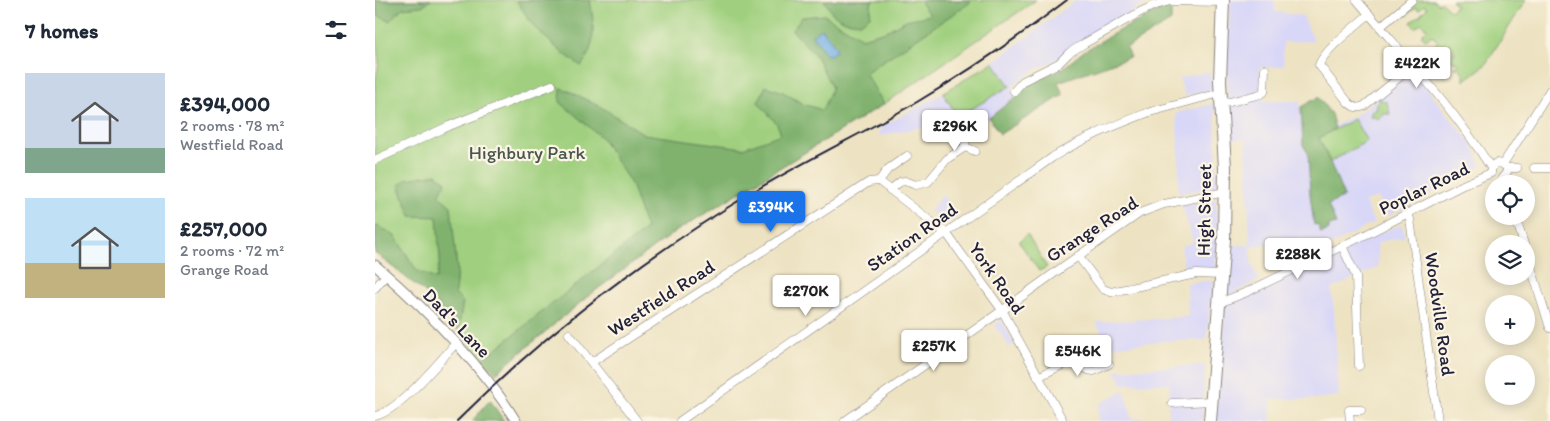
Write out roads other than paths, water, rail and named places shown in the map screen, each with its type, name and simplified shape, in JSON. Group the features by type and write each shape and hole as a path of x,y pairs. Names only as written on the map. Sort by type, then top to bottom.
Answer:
{"highway":[{"name":"High Street","path":"1209,421 1224,240 1225,192 1220,98 1223,1"}],"street":[{"path":"1357,0 1451,111 1475,144 1494,175"},
{"path":"1380,27 1411,0"},
{"path":"1013,91 1023,81 1059,64 1069,53 1085,43 1149,8 1170,1 1223,1"},
{"path":"1369,14 1329,50 1321,59 1319,65 1352,107 1360,108 1364,106 1413,66"},
{"name":"Station Road","path":"680,421 809,328 947,234 1000,194 1073,144 1110,127 1149,113 1220,98 1234,102 1262,94 1265,92 1265,69"},
{"path":"375,160 449,126 552,85"},
{"path":"1506,175 1507,172 1505,166 1550,90"},
{"path":"965,133 965,147"},
{"path":"890,190 900,182 916,185 928,182 947,159 965,147"},
{"path":"965,147 975,151"},
{"path":"907,156 888,169 879,181 947,234"},
{"path":"1491,171 1496,163 1517,168"},
{"path":"1534,168 1550,168"},
{"name":"Poplar Road","path":"1219,303 1247,292 1370,233 1407,212 1491,171"},
{"name":"Westfield Road","path":"592,362 869,182 879,181"},
{"name":"Grange Road","path":"845,421 1141,213 1189,198 1225,192"},
{"name":"Woodville Road","path":"1407,212 1410,218 1438,421"},
{"name":"York Road","path":"947,234 1002,310 1063,421"},
{"path":"1341,246 1356,276 1359,366"},
{"path":"1078,256 1103,289 1111,292 1196,274 1221,275"},
{"name":"Dad's Lane","path":"375,265 456,343 492,385 516,421"},
{"path":"375,288 386,275"},
{"path":"1535,279 1550,326"},
{"path":"569,334 637,421"},
{"path":"375,416 379,416 401,401 456,343"},
{"path":"1038,376 1066,363 1077,363 1087,370 1094,371 1109,364"},
{"path":"1172,403 1211,401"},
{"path":"1350,421 1349,410 1361,410"}],"water":[{"path":"822,29 836,47 836,51 830,55 827,55 812,35"}],"railway":[{"path":"457,421 491,388 563,325 678,240 758,189 897,113 975,66 1067,0"}],"park label":[{"name":"Highbury Park","path":"527,152"}]}
